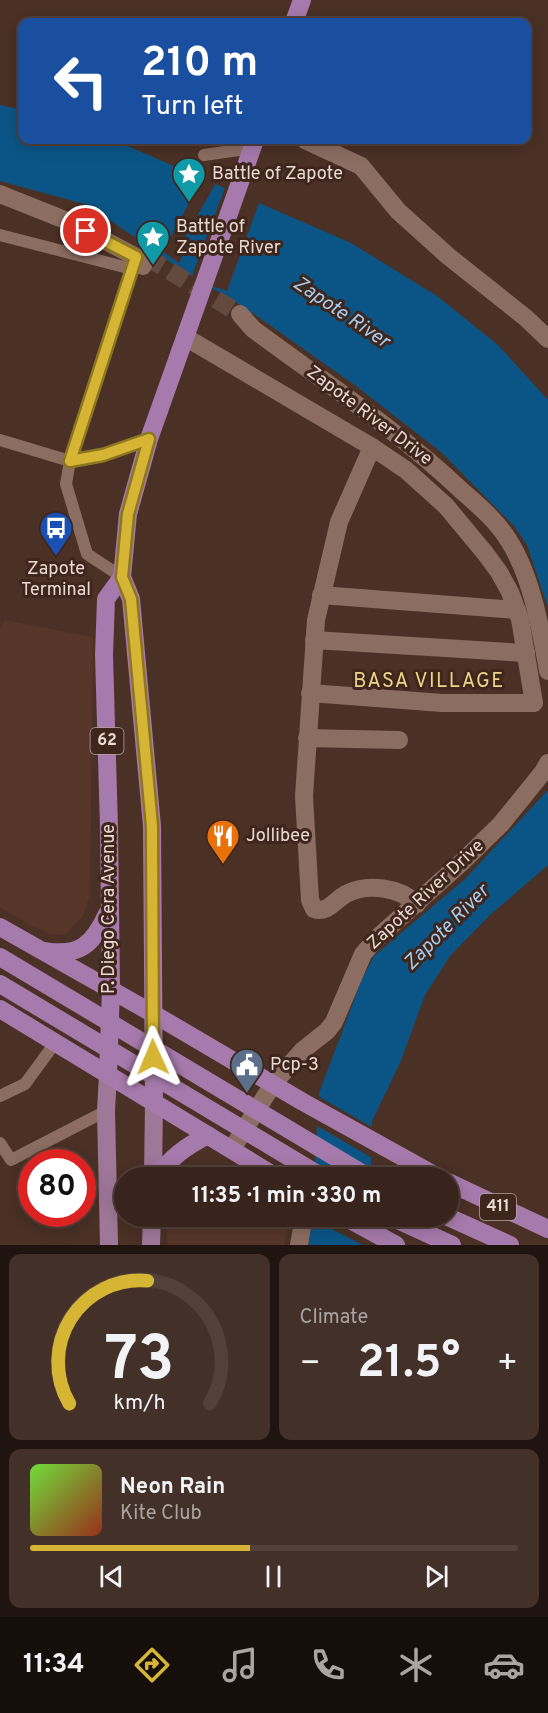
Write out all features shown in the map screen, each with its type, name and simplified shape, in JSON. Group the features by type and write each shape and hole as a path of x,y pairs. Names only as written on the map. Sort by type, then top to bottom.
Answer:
{"highway":[{"path":"295,18 302,0"},
{"name":"P. Diego Cera Avenue","path":"153,1101 152,826 131,599 122,577 128,514 149,439 254,144"},
{"name":"P. Diego Cera Avenue","path":"108,1074 111,989 104,655 106,599 122,577"},
{"path":"40,950 61,953 75,951 86,945 98,935 110,907"},
{"path":"0,927 420,1167"},
{"path":"0,957 352,1167"},
{"path":"31,1026 53,1034 68,1030 76,1023 81,1005 72,968"},
{"path":"0,984 306,1167"},
{"path":"0,1009 261,1167"},
{"path":"189,1124 188,1105 207,1076 216,1067 235,1062"},
{"path":"166,1167 178,1154 208,1136"},
{"name":"411","path":"459,1187 548,1229"},
{"name":"411","path":"459,1222 510,1245"},
{"path":"362,1227 389,1242"},
{"path":"413,1227 452,1245"}],"main road":[{"name":"P. Diego Cera Avenue","path":"108,1074 106,1111 109,1245"},
{"name":"P. Diego Cera Avenue","path":"153,1101 155,1167"},
{"path":"151,1245 152,1227"}],"street":[{"path":"314,144 361,166 398,211 448,256 518,311 548,339"},
{"path":"0,194 70,222 139,262"},
{"name":"Zapote River Drive","path":"243,322 383,425 443,473 495,522 509,541 522,568 536,614 548,671"},
{"path":"185,337 372,447 406,470 428,489 473,537 499,572 520,618 534,703 442,702 310,693"},
{"path":"372,447 339,522 316,620 304,796 310,900 313,908 317,910 324,909 346,894 360,889 390,890 408,895 417,904"},
{"path":"321,596 517,610"},
{"path":"314,640 526,654"},
{"path":"307,738 399,740"},
{"name":"Zapote River Drive","path":"232,1149 273,1084 303,1050 327,1032 334,1022 363,954 375,940 417,904 501,824 548,763"},
{"path":"299,1245 302,1227"}],"lane":[{"path":"204,155 250,144"},
{"path":"0,235 139,262 70,461 66,484 87,554 122,577"},
{"path":"0,440 70,461 103,455 149,439"},
{"path":"0,1095 25,1084 55,1042"},
{"path":"0,1143 11,1160 106,1111"}],"shaded area":[{"path":"5,620 93,637 90,894 83,916 65,935 50,934 0,907 0,629"},
{"path":"166,1227 288,1227 284,1245 168,1245"}],"water":[{"name":"Zapote River","path":"0,105 18,109 18,144 123,144 351,243 437,296 498,345 548,400 548,608 527,545 514,526 441,452 356,386 244,307 183,271 88,205 0,181"},
{"name":"Zapote River","path":"548,790 548,865 490,915 450,956 425,995 400,1063 372,1121 371,1167 315,1167 319,1093 362,979 374,956 465,879"},
{"path":"310,1227 370,1227 369,1245 309,1245"}],"pier":[{"path":"204,175 217,181 183,241 182,257 179,263 155,246 160,240 172,235"},
{"path":"226,185 260,200 227,291 191,279"},
{"path":"316,1095 375,1129 374,1159 314,1124"},
{"path":"328,1227 373,1227 372,1245 363,1245"}],"tunnel":[{"path":"147,257 240,314"}],"place":[{"name":"Battle of Zapote","path":"189,203"},
{"name":"Battle of Zapote River","path":"153,266"},
{"name":"Zapote Terminal","path":"56,557"},
{"name":"Jollibee","path":"223,865"},
{"name":"Pcp-3","path":"247,1094"}],"district":[{"name":"BASA VILLAGE","path":"429,682"}],"route":[{"path":"86,231 136,257 70,461 103,455 149,439 128,514 122,577 131,599 152,826 153,1057"}]}
